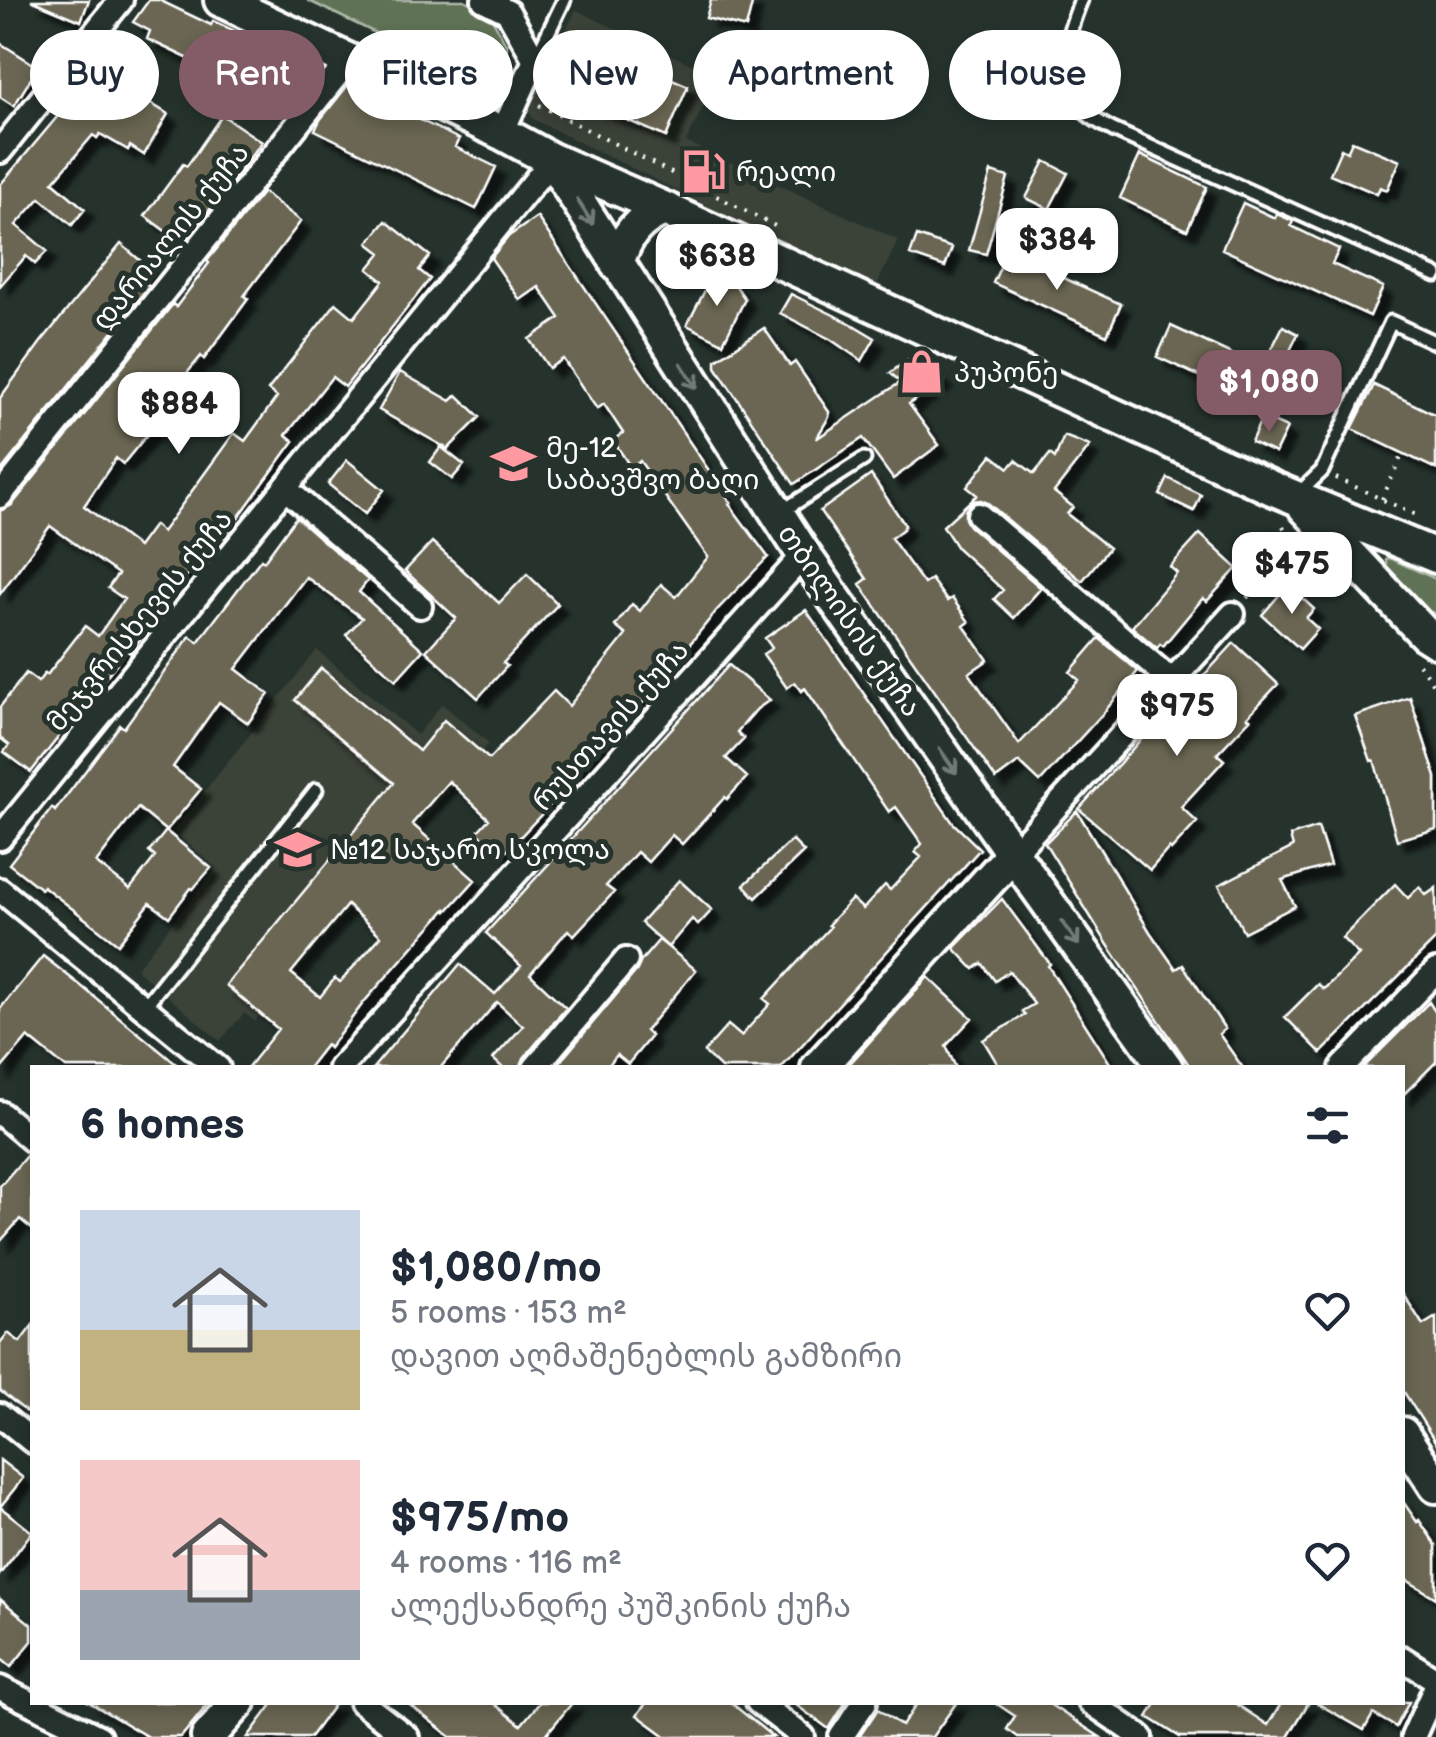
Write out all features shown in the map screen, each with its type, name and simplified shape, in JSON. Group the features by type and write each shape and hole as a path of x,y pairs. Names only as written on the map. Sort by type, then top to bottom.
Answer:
{"main road":[{"path":"221,0 345,59"},
{"path":"475,120 1288,509 1420,538"},
{"name":"თბილისის ქუჩა","path":"552,160 804,556 1164,1065"},
{"path":"617,264 634,227 650,214 665,209"},
{"path":"1288,509 1381,588 1433,640"},
{"path":"1381,588 1378,562 1387,550 1420,538"},
{"path":"821,1065 1013,854"},
{"path":"1405,1439 1436,1486"},
{"path":"208,1737 235,1705"}],"street":[{"path":"0,151 121,0"},
{"path":"484,0 508,12 533,56"},
{"name":"დარიალის ქუჩა","path":"0,496 345,64"},
{"path":"502,133 533,64"},
{"name":"მეჯვრისხევის ქუჩა","path":"0,838 552,160"},
{"path":"285,488 420,606"},
{"path":"979,515 1172,681"},
{"name":"რუსთავის ქუჩა","path":"343,1065 804,556"},
{"path":"1013,854 1233,614"},
{"path":"0,890 214,1065"},
{"path":"538,1065 626,960"},
{"path":"1345,1065 1436,971"},
{"path":"0,1113 30,1138"},
{"path":"0,1416 30,1440"},
{"path":"1405,1660 1436,1683 1413,1737"},
{"path":"0,1688 30,1703"},
{"path":"34,1705 98,1737"},
{"path":"364,1705 396,1734"},
{"path":"762,1705 803,1737"},
{"path":"841,1737 863,1705"},
{"path":"1094,1705 1141,1737"}],"lane":[{"path":"550,30 564,0"},
{"path":"1081,0 1067,36 1062,64 1070,92 1084,112 1113,130 1436,275"},
{"path":"1288,509 1322,471 1391,322 1436,344"},
{"path":"778,514 864,459"},
{"path":"144,1008 316,790"}],"path":[{"path":"513,92 788,232"},
{"path":"1382,499 1403,454"},
{"path":"1322,471 1382,499 1420,538"},
{"path":"1233,614 1293,545 1288,509"}],"shaded area":[{"path":"576,10 618,30 566,30"},
{"path":"673,56 693,65 693,120 697,120 686,142 898,240 875,289 535,120 673,120"},
{"path":"533,95 533,119 527,107"},
{"name":"№12 საჯარო სკოლა","path":"317,650 417,735 442,704 489,743 255,1021 244,1013 220,1041 136,969 216,868 173,831"}],"green space":[{"path":"307,0 464,0 489,13 498,30 369,30"},
{"path":"1389,558 1436,579 1436,613 1424,611 1386,566"}],"building":[{"path":"31,0 89,0 81,21"},
{"path":"149,0 159,0 211,25 213,21 233,30 179,30 179,54 159,45 159,30 148,30 133,22"},
{"path":"711,0 753,0 746,28 706,18"},
{"path":"0,43 30,62 30,80 14,106 0,97"},
{"path":"673,79 688,86 666,137 627,120 673,120"},
{"path":"345,89 345,120 420,120 459,139 455,147 496,167 476,209 315,130 320,120 325,120 325,114"},
{"path":"159,109 168,114 144,155 100,134 97,138 93,135 53,182 85,209 72,225 40,198 16,225 47,251 35,264 26,256 0,286 0,185 54,120 159,120"},
{"path":"219,120 229,120 262,142 183,244 145,216 183,164 187,166"},
{"path":"1352,141 1400,161 1387,190 1380,187 1377,194 1330,174 1341,149 1347,152"},
{"path":"1140,155 1207,187 1187,230 1120,198"},
{"path":"1045,161 1068,173 1049,209 1026,198"},
{"path":"991,172 1008,177 986,254 969,250"},
{"path":"263,192 301,221 244,296 248,299 204,359 201,356 153,415 159,420 123,464 116,458 84,506 138,547 154,525 162,532 234,433 245,441 277,397 268,390 336,303 354,318 383,281 368,269 381,253 368,243 386,221 430,256 419,270 430,279 345,387 332,377 286,435 294,441 224,537 218,533 130,653 127,650 31,772 4,752 9,745 0,738 0,707 26,673 38,682 47,675 85,626 98,636 124,599 108,588 118,574 50,526 0,594 0,511 12,505 173,304 176,307 207,261"},
{"path":"1243,203 1275,218 1277,214 1293,221 1291,226 1339,249 1332,264 1383,287 1370,316 1222,249"},
{"path":"537,217 768,557 717,610 616,736 612,733 502,856 477,832 489,819 449,781 412,824 475,880 310,1065 249,1065 278,1029 226,985 394,783 295,700 321,668 419,751 444,720 489,759 554,691 569,706 626,635 615,626 632,604 640,611 661,584 676,597 708,557 640,461 631,468 613,440 623,433 604,404 597,409 563,359 549,368 529,339 560,318 539,287 520,300 491,258 509,236","holes":["347,905 381,936 340,982 335,978 320,997 291,973"]},
{"path":"917,236 952,248 945,267 910,255"},
{"path":"121,244 149,268 140,279 149,286 0,472 0,398"},
{"path":"1007,252 1121,304 1107,335 993,283"},
{"path":"714,273 734,283 745,299 723,343 687,325"},
{"path":"791,294 875,338 862,361 780,313"},
{"path":"1171,326 1262,368 1283,326 1298,334 1278,375 1285,378 1271,409 1157,357"},
{"path":"764,328 790,366 795,362 829,412 816,439 901,382 890,373 911,357 944,379 909,404 939,445 893,479 863,438 794,484 716,367 716,360"},
{"path":"400,372 451,401 457,395 480,417 448,449 379,410"},
{"path":"1374,385 1436,415 1436,469 1352,429"},
{"path":"1262,417 1287,428 1275,453 1251,442"},
{"path":"1064,436 1090,446 1054,492 1073,507 1067,514 1109,548 1082,581 988,503 973,501 965,511 969,526 1041,588 1014,618 994,599 1003,590 957,548 943,526 977,495 967,487 992,455 1009,468 1016,460 1034,474 1050,454 1055,458"},
{"path":"441,447 464,465 452,479 430,462"},
{"path":"347,460 384,490 365,514 328,484"},
{"path":"871,475 905,525 891,538 924,584 931,579 947,601 952,598 969,622 964,626 988,660 969,673 1019,744 1079,680 1070,672 1099,638 1138,671 1040,782 1019,762 996,779 860,584 867,579 820,511"},
{"path":"1168,478 1201,495 1194,511 1160,495"},
{"path":"296,517 368,580 359,592 423,650 396,680 346,635 362,618 306,577 236,669 269,694 248,723 219,702 173,767 201,789 166,831 211,868 169,917 150,903 118,944 9,864 120,725 124,728 190,636 198,642 261,559 264,561","holes":["138,808 166,831 149,852 155,857 130,889 96,863"]},
{"path":"1200,534 1237,568 1157,648 1132,627 1177,573 1170,567"},
{"path":"432,542 499,603 527,574 558,604 503,663 507,666 478,698 426,651 456,618 405,571"},
{"path":"1288,585 1314,609 1306,618 1318,629 1300,649 1262,615"},
{"path":"806,610 953,823 980,849 784,1065 718,1065 704,1052 728,1025 741,1036 770,1004 764,999 852,899 863,909 885,885 890,890 921,857 915,852 922,844 896,807 889,812 805,688 802,691 795,682 787,688 763,654 772,648 765,638"},
{"path":"1234,643 1278,684 1217,754 1224,760 1181,807 1197,822 1150,870 1079,809 1169,708 1171,711"},
{"path":"729,665 770,700 737,732 744,739 726,758 747,777 682,844 672,835 648,862 637,852 606,886 614,892 574,935 568,930 530,974 566,1008 521,1065 500,1065 493,1059 523,1026 497,1002 443,1065 376,1065 460,964 495,994 521,966 486,933"},
{"path":"1410,697 1436,777 1436,829 1397,840 1374,760 1371,761 1355,716"},
{"path":"1077,811 1150,932 1176,969 1183,965 1225,1029 1219,1034 1241,1065 1189,1065 1045,843"},
{"path":"1318,827 1330,865 1282,880 1295,906 1244,932 1219,885 1293,847 1290,836"},
{"path":"792,840 804,852 756,898 744,885"},
{"path":"679,880 712,910 698,925 692,919 668,947 641,923"},
{"path":"1395,884 1408,898 1419,887 1426,895 1436,888 1436,939 1321,1053 1285,1017 1318,984 1324,989 1359,955 1342,938"},
{"path":"1002,899 1050,964 1111,1065 998,1065 983,1040 1025,1015 1022,1011 1034,1004 1009,971 995,981 982,963 974,969 954,948"},
{"path":"659,940 696,970 645,1031 651,1036 628,1064 617,1055 609,1065 558,1065 637,970"},
{"path":"43,956 177,1065 62,1065 28,1037 0,1070 0,1009"},
{"path":"928,977 972,1018 946,1046 955,1065 849,1065"},
{"path":"1429,1002 1436,1013 1436,1062 1405,1093 1405,1065 1366,1065"},
{"path":"30,1154 30,1227 20,1219 0,1242 0,1186"},
{"path":"1405,1297 1423,1325 1436,1317 1436,1443 1405,1394"},
{"path":"30,1329 30,1414 0,1391 0,1343 8,1333 20,1342"},
{"path":"0,1460 23,1478 0,1507"},
{"path":"1405,1504 1436,1545 1436,1598 1405,1579"},
{"path":"0,1507 30,1530 30,1535 0,1574"},
{"path":"0,1599 30,1623 30,1643 11,1667 0,1658"},
{"path":"1409,1702 1396,1727 1373,1714 1364,1730 1320,1705"},
{"path":"94,1705 208,1705 181,1737 148,1737"},
{"path":"272,1705 334,1705 310,1737 248,1737"},
{"path":"410,1705 496,1705 521,1725 538,1705 571,1705 544,1737 451,1737"},
{"path":"645,1705 734,1705 773,1737 667,1737 637,1715"},
{"path":"796,1705 844,1705 829,1729"},
{"path":"916,1705 955,1705 932,1737 859,1737 878,1709 902,1726"},
{"path":"998,1705 1051,1705 1100,1737 1018,1737 1007,1729 1015,1716"},
{"path":"1155,1705 1238,1705 1268,1725 1280,1705 1307,1705 1288,1737 1180,1737 1148,1717"}],"place":[{"name":"რეალი","path":"703,171"},
{"name":"პუპონე","path":"921,372"},
{"name":"მე-12 საბავშვო ბაღი","path":"513,463"},
{"name":"№12 საჯარო სკოლა","path":"297,849"}]}
